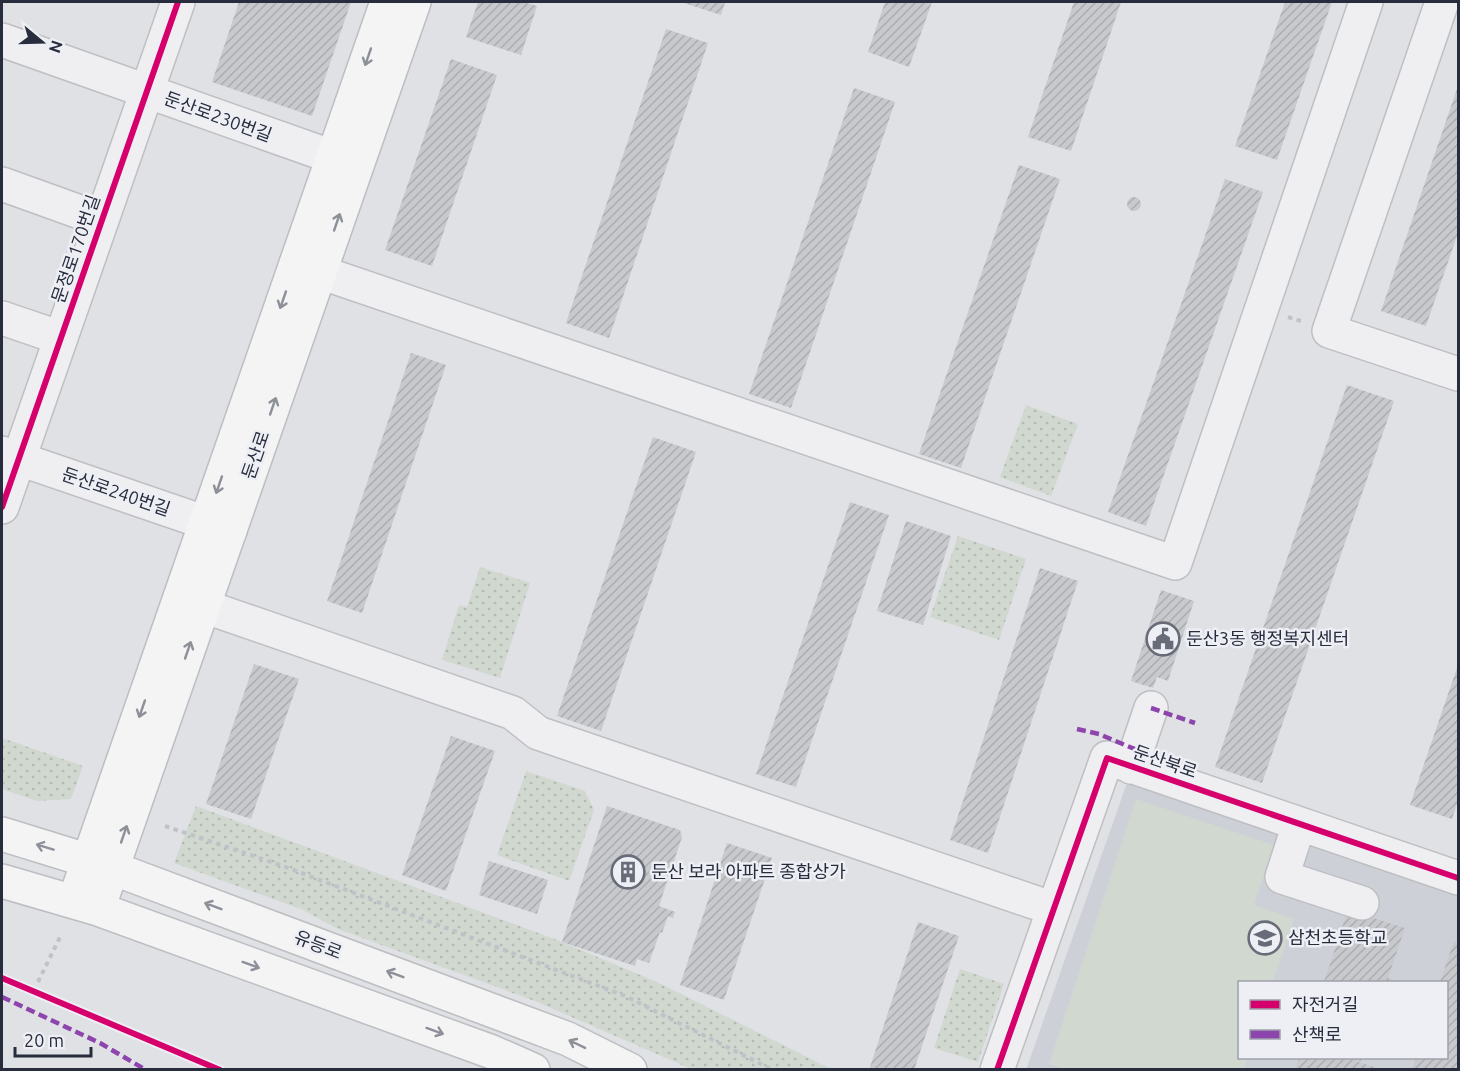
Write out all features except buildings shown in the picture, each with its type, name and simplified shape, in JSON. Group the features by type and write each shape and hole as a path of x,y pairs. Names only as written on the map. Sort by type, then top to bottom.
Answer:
{"main road":[{"name":"둔산로","path":"308,268 333,157 387,2"},
{"name":"둔산로","path":"86,905 308,268 414,2"},
{"name":"유등로","path":"2,834 100,864 568,1039 630,1070"},
{"path":"2,881 86,905 492,1052 533,1070"}],"street":[{"name":"문정로170번길","path":"2,507 10,456 61,338 178,2"},
{"path":"308,268 1175,563 1366,2"},
{"path":"1442,2 1329,331 1458,374"},
{"name":"둔산로230번길","path":"2,40 333,157"},
{"path":"2,184 102,220"},
{"path":"2,318 61,338"},
{"name":"둔산로240번길","path":"10,456 218,526"},
{"path":"192,602 513,713 538,733 1054,909"},
{"path":"1131,767 1151,708"},
{"name":"둔산북로","path":"997,1070 1107,758 1458,878"},
{"path":"1299,824 1282,877 1362,903"}],"path":[{"path":"1262,309 1329,331"},
{"path":"165,825 283,866 626,996 772,1070"},
{"path":"38,982 61,935"}],"shaded area":[{"path":"1026,405 1078,424 1051,496 1000,477"},
{"path":"958,536 1026,559 999,640 930,617"},
{"path":"480,567 530,583 500,678 442,660 459,605 467,607"},
{"path":"2,738 83,766 71,799 37,801 2,789"},
{"path":"526,771 585,791 594,810 569,881 497,855"},
{"name":"삼천초등학교","path":"1128,780 1458,894 1458,1069 1026,1070"},
{"path":"1136,799 1274,845 1254,905 1294,919 1273,981 1238,981 1238,1059 1248,1059 1244,1069 1067,1070 1049,1064"},
{"path":"196,806 557,940 657,982 831,1069 691,1069 535,1001 338,929 301,909 174,863"},
{"path":"960,969 1004,984 978,1062 934,1048"}],"marked path":[{"path":"1151,708 1195,723"},
{"path":"1077,729 1099,734 1137,750"},
{"path":"2,997 100,1043 146,1070"}],"cycle path":[{"path":"2,507 178,2"},
{"path":"997,1070 1107,758 1458,878"},
{"path":"2,978 220,1070"}],"place":[{"name":"둔산3동 행정복지센터","path":"1163,639"},
{"name":"둔산 보라 아파트 종합상가","path":"628,872"},
{"name":"삼천초등학교","path":"1265,938"}]}
